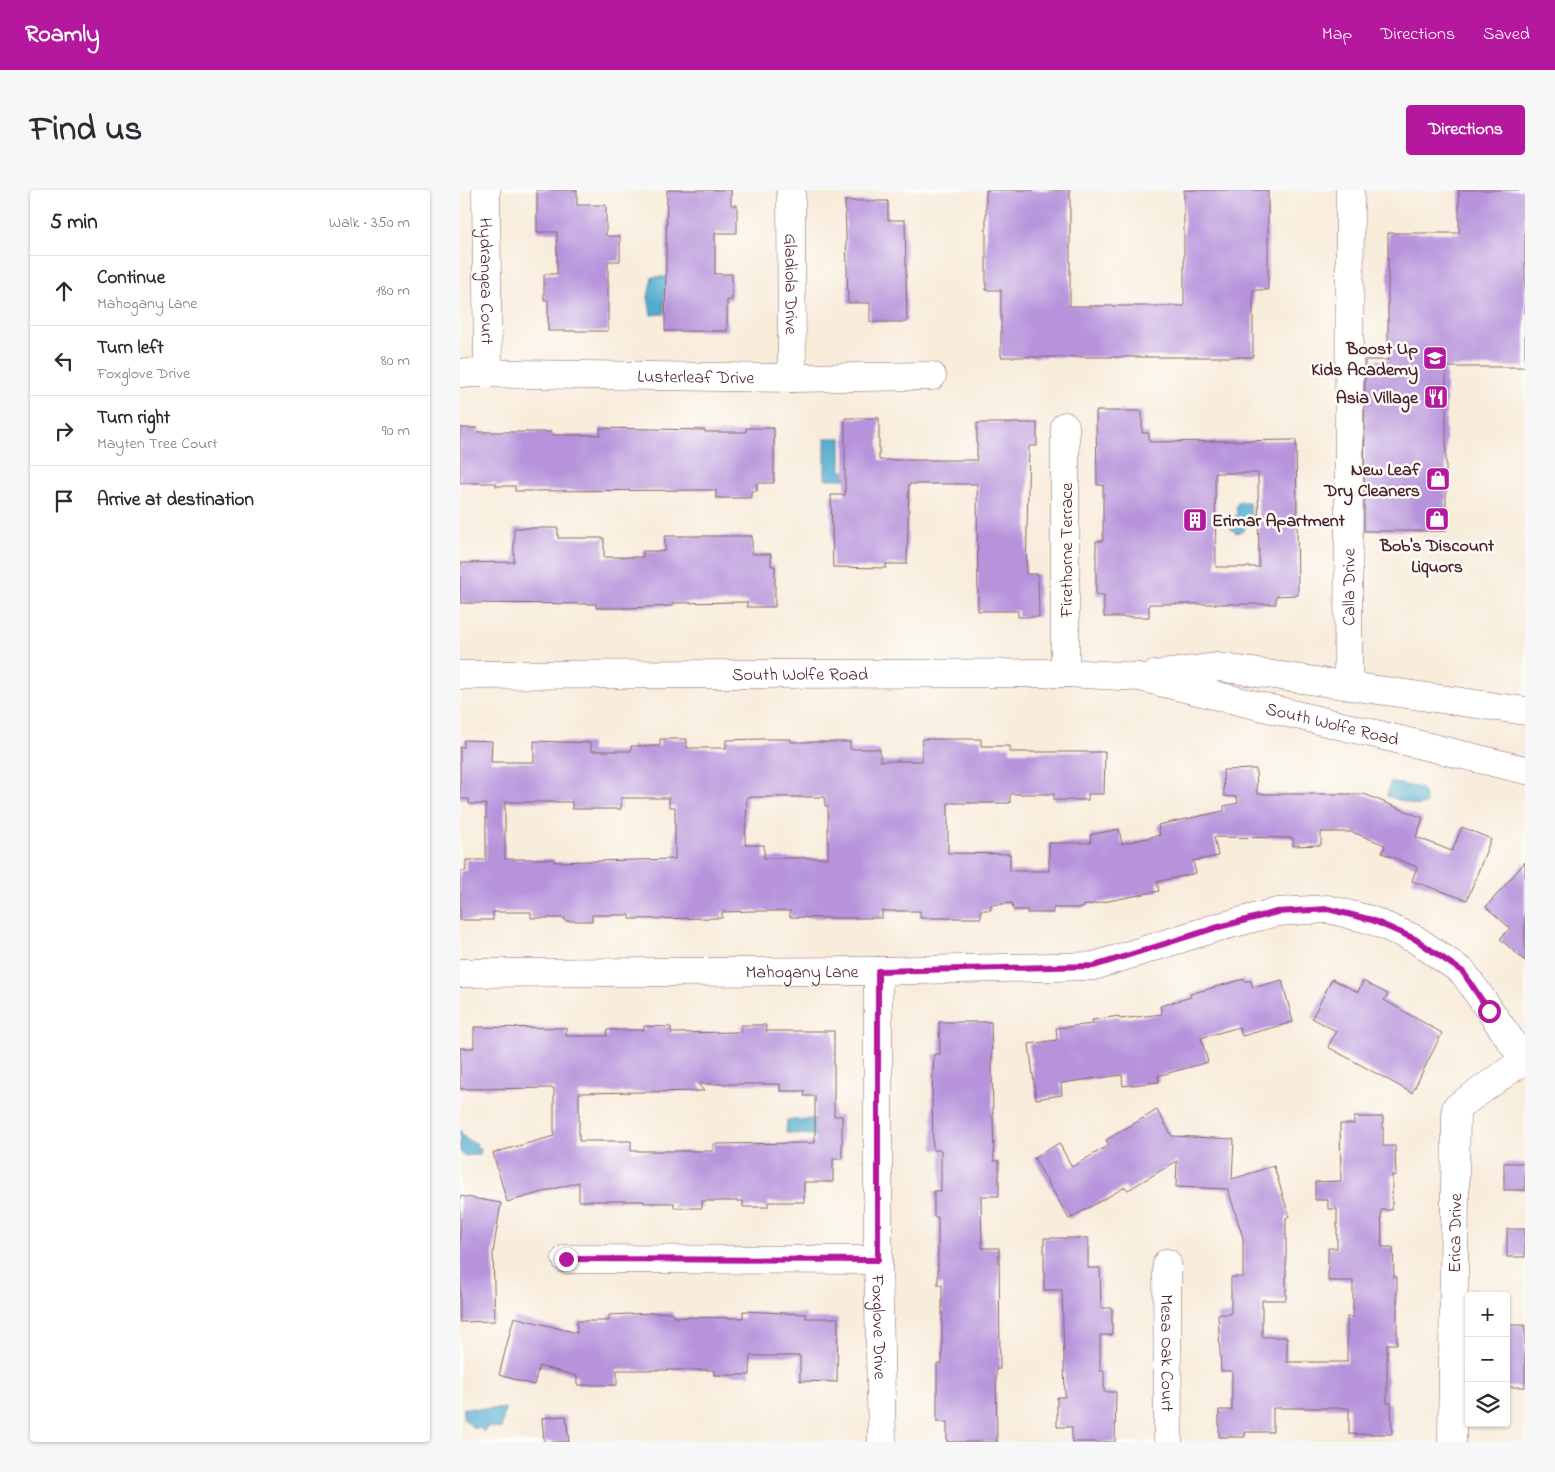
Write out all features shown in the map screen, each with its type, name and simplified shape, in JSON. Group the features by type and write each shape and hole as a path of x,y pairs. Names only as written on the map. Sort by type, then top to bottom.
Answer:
{"street":[{"name":"Hydrangea Court","path":"486,190 488,373"},
{"name":"Gladiola Drive","path":"791,190 792,378"},
{"name":"Calla Drive","path":"1348,685 1350,190"},
{"name":"Lusterleaf Drive","path":"460,373 792,378 932,376"},
{"name":"Firethorne Terrace","path":"1065,426 1065,673"},
{"name":"South Wolfe Road","path":"460,675 1065,673 1139,677 1218,667 1525,711"},
{"name":"South Wolfe Road","path":"1139,677 1525,770"},
{"name":"Mahogany Lane","path":"460,973 878,971 1094,966 1215,928 1268,915 1328,909 1372,920 1415,939 1463,972 1524,1060"},
{"name":"Foxglove Drive","path":"878,971 878,1260 882,1442"},
{"name":"Erica Drive","path":"1452,1442 1456,1108 1524,1060"},
{"path":"566,1259 878,1260"},
{"name":"Mesa Oak Court","path":"1167,1264 1168,1442"}],"water":[{"path":"652,277 669,277 669,290 664,290 664,314 651,315 648,297"},
{"path":"825,438 841,438 841,470 845,472 845,479 825,479"},
{"path":"1239,501 1249,502 1251,514 1244,531 1236,533 1231,529 1231,522 1237,514 1236,506"},
{"path":"1390,782 1420,788 1424,792 1426,804 1418,806 1387,796"},
{"path":"787,1120 827,1120 825,1136 786,1133"},
{"path":"460,1130 467,1139 477,1143 476,1149 480,1149 480,1155 464,1156 460,1152"},
{"path":"464,1408 505,1409 501,1429 489,1426 483,1432 480,1427 474,1429 463,1418"}],"building":[{"path":"537,190 577,190 577,205 606,205 606,236 620,236 620,261 608,261 608,331 548,331 548,300 544,300 544,274 557,274 557,232 537,232"},
{"path":"667,190 731,190 731,205 737,205 737,233 715,233 715,274 732,274 732,300 727,300 727,331 665,331"},
{"path":"986,190 1070,190 1070,306 1184,306 1184,190 1268,190 1268,290 1253,290 1253,357 1001,357 1001,290 986,290"},
{"path":"1459,190 1525,190 1525,367 1446,367 1446,531 1364,531 1365,360 1388,360 1388,233 1459,233"},
{"path":"845,201 888,201 888,220 905,220 907,322 870,322 870,303 848,303"},
{"path":"1096,411 1142,411 1142,433 1149,433 1149,442 1296,440 1298,595 1276,596 1276,604 1149,604 1149,617 1104,617 1104,595 1096,595 1096,541 1103,541 1103,485 1097,485","holes":["1215,473 1258,473 1259,567 1216,567"]},
{"path":"845,418 879,418 879,460 977,460 977,423 1037,423 1037,446 1029,446 1026,574 1038,574 1039,617 1018,617 1018,611 978,611 977,484 909,484 907,564 886,564 886,568 833,567 831,495 845,495"},
{"path":"460,428 478,428 478,432 551,432 551,435 600,435 600,428 746,432 746,428 774,428 774,483 757,483 757,491 751,491 751,498 716,498 716,490 515,491 515,486 496,486 496,483 460,483"},
{"path":"514,528 558,528 558,538 604,538 604,557 643,557 643,551 665,551 665,536 752,536 752,554 771,554 771,566 775,566 775,607 747,607 747,602 673,603 673,606 626,608 596,608 596,604 460,603 460,563 514,562"},
{"path":"660,739 687,739 687,748 726,748 726,740 791,739 791,742 850,742 850,749 880,749 880,761 922,761 922,739 981,739 981,746 1010,746 1010,752 1105,752 1104,794 1088,794 1088,800 1054,800 1054,794 1010,794 1010,803 948,803 948,853 1010,854 1010,871 1049,871 1049,843 1091,843 1090,835 1119,829 1122,844 1160,835 1158,825 1224,811 1224,806 1238,803 1237,797 1224,796 1223,770 1256,769 1257,794 1364,794 1423,818 1416,837 1452,851 1462,827 1491,839 1467,900 1412,881 1417,867 1382,853 1385,845 1352,832 1321,832 1321,845 1293,846 1293,838 1214,837 1218,856 1193,861 1196,873 1157,882 1159,891 1083,906 1083,908 1053,908 1053,913 1027,913 1027,910 1013,910 1012,903 991,905 991,910 981,910 981,918 920,918 920,911 882,911 882,918 826,918 790,917 790,911 752,911 722,912 722,918 630,919 630,915 592,915 592,921 565,921 565,918 531,918 531,912 493,912 493,920 460,920 460,871 466,871 466,860 486,860 486,804 469,804 469,799 460,799 460,747 464,747 464,740 492,741 491,762 534,762 534,741 591,743 591,751 631,751 631,746 660,746","holes":["747,797 825,797 825,806 828,806 828,858 764,858 764,845 745,845","621,798 669,798 669,807 675,807 675,859 554,862 554,859 505,859 505,802 572,802 572,809 621,809"]},
{"path":"1525,862 1525,961 1500,939 1510,928 1486,907"},
{"path":"1244,979 1244,981 1251,981 1253,988 1282,980 1293,1022 1242,1036 1239,1027 1201,1038 1208,1062 1158,1076 1159,1082 1123,1086 1122,1075 1061,1083 1062,1095 1036,1099 1029,1044 1057,1040 1056,1028 1093,1024 1092,1020 1119,1016 1120,1019 1162,1014 1160,1006 1191,997 1190,994"},
{"path":"1332,979 1358,992 1363,981 1388,994 1384,1000 1442,1033 1412,1093 1328,1047 1336,1031 1312,1018"},
{"path":"939,1022 991,1022 994,1161 999,1161 999,1196 981,1196 982,1248 999,1248 1000,1369 996,1369 997,1442 947,1442 947,1422 937,1422 937,1364 942,1364 942,1285 938,1285 938,1217 934,1217 934,1191 941,1191 941,1150 933,1150 932,1093 934,1054 940,1054"},
{"path":"741,1025 766,1025 766,1031 834,1031 834,1116 842,1116 842,1159 833,1159 833,1182 804,1182 804,1202 768,1202 768,1207 743,1207 743,1201 702,1201 702,1208 674,1208 674,1203 579,1201 579,1182 507,1202 493,1153 554,1136 554,1088 460,1089 460,1048 474,1048 474,1027 566,1028 566,1036 607,1036 607,1030 644,1030 644,1026 671,1027 671,1033 741,1032","holes":["698,1084 780,1084 780,1091 805,1091 804,1096 815,1096 815,1143 713,1144 713,1151 631,1151 631,1141 579,1141 579,1093 704,1091"]},
{"path":"1157,1110 1172,1136 1234,1139 1232,1179 1274,1166 1289,1216 1286,1218 1286,1300 1262,1300 1262,1337 1287,1337 1287,1362 1347,1362 1347,1317 1353,1317 1353,1281 1328,1281 1328,1248 1337,1248 1337,1209 1328,1209 1328,1200 1315,1200 1315,1182 1341,1181 1340,1124 1354,1124 1354,1117 1383,1117 1383,1146 1395,1146 1396,1175 1392,1175 1392,1210 1381,1210 1382,1247 1393,1247 1394,1277 1397,1277 1397,1344 1387,1344 1387,1403 1391,1403 1392,1434 1349,1434 1349,1408 1273,1408 1273,1432 1245,1432 1245,1437 1219,1437 1219,1410 1232,1410 1232,1371 1221,1371 1218,1314 1231,1314 1231,1277 1243,1277 1243,1238 1228,1189 1176,1187 1177,1161 1128,1190 1125,1187 1069,1219 1034,1158 1059,1143 1072,1167 1109,1145 1106,1140"},
{"path":"1504,1163 1525,1163 1525,1190 1504,1190"},
{"path":"460,1196 501,1203 493,1252 495,1321 460,1322"},
{"path":"1507,1229 1525,1229 1525,1257 1507,1257"},
{"path":"1044,1238 1088,1238 1088,1268 1100,1268 1101,1308 1112,1308 1112,1335 1100,1335 1100,1371 1104,1371 1104,1392 1116,1392 1115,1442 1072,1442 1072,1427 1057,1427 1057,1397 1065,1397 1062,1290 1044,1290"},
{"path":"743,1311 806,1314 806,1318 838,1318 837,1382 800,1381 800,1356 750,1356 750,1375 714,1375 714,1370 617,1370 617,1385 577,1385 577,1376 539,1366 534,1385 499,1375 514,1317 577,1333 577,1321 609,1321 609,1315 673,1312 673,1317 743,1318"},
{"path":"1510,1325 1525,1325 1525,1387 1510,1387"},
{"path":"566,1416 569,1442 544,1442 542,1418"}],"place":[{"name":"Boost Up Kids Academy","path":"1435,358"},
{"name":"Asia Village","path":"1436,397"},
{"name":"New Leaf Dry Cleaners","path":"1438,479"},
{"name":"Bob's Discount Liquors","path":"1437,519"},
{"name":"Erimar Apartment","path":"1195,520"}],"route":[{"path":"566,1259 878,1260 878,971 1094,966 1215,928 1277,912 1328,909 1372,920 1415,939 1463,972 1489,1011"}]}
